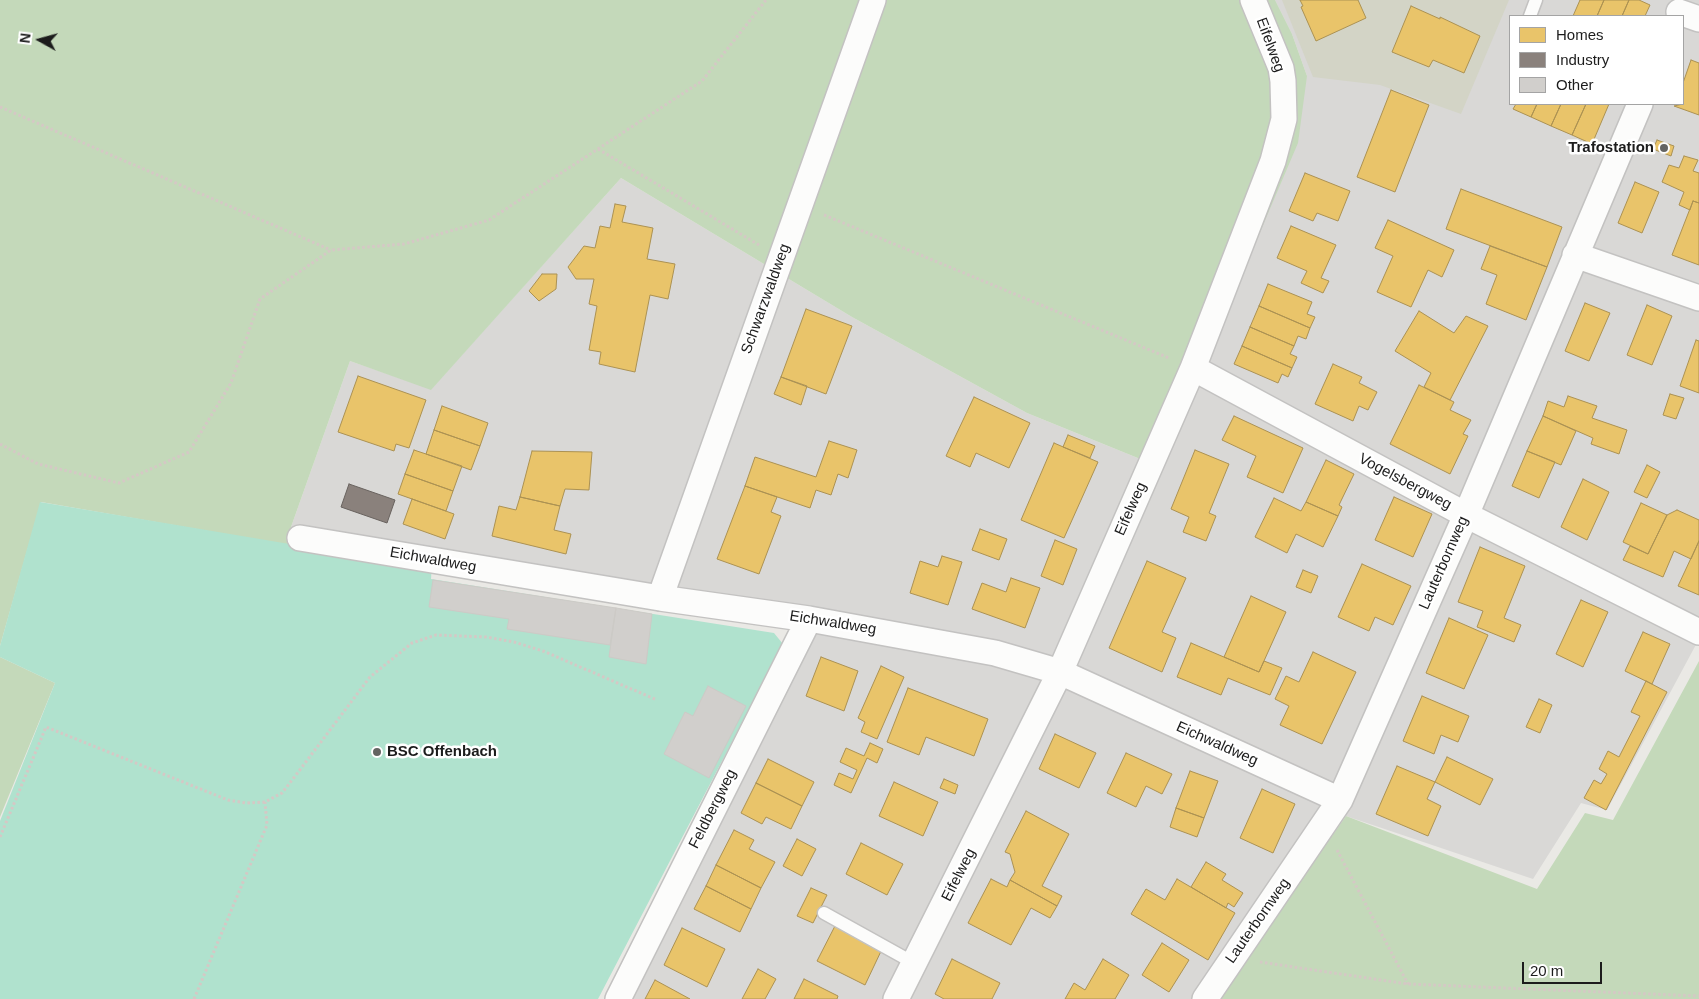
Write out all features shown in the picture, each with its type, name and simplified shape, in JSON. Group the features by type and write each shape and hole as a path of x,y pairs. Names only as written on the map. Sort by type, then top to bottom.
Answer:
{"street":[{"name":"Schwarzwaldweg","path":"660,598 873,0"},
{"name":"Eifelweg","path":"896,999 1060,672 1193,368 1273,161 1284,119 1285,97 1281,68 1253,0"},
{"name":"Lauterbornweg","path":"1205,999 1340,800 1466,514 1640,105"},
{"path":"1576,255 1699,298"},
{"name":"Vogelsbergweg","path":"1193,368 1466,514 1699,632"},
{"name":"Eichwaldweg","path":"300,538 660,598 809,619 995,653 1060,672 1340,800"},
{"name":"Feldbergweg","path":"618,999 809,619"}],"lane":[{"path":"1530,15 1536,0"},
{"path":"824,913 914,963"}],"path":[{"path":"0,107 331,250 404,244 489,220 702,81 766,0"},
{"path":"598,149 781,258"},
{"path":"800,205 1193,368"},
{"path":"0,444 38,464 119,483 189,452 232,383 260,299 331,250"},
{"path":"0,837 46,727 228,800 246,803 266,802 282,792 370,677 412,643 436,636 486,637 514,642 543,651 657,700"},
{"path":"194,999 267,825 266,802"},
{"path":"1324,826 1408,984"},
{"path":"1233,958 1408,984 1699,996"}],"shaded area":[{"path":"1275,0 1699,0 1699,639 1607,810 1581,803 1533,879 1346,816 1216,999 625,999 817,609 291,527 350,361 431,389 621,178 852,317 1027,413 1160,467 1307,76 1292,34"},
{"path":"1282,0 1509,0 1461,114 1380,85 1313,77"}],"green space":[{"path":"0,0 1275,0 1292,34 1307,76 1298,143 1160,467 1027,413 852,317 621,178 431,390 350,361 291,527 288,545 41,502 0,646"},
{"name":"BSC Offenbach","path":"40,502 331,551 432,564 431,579 774,633 783,644 598,999 0,999 0,821 55,683 0,657 0,646"},
{"path":"0,657 55,683 0,817"},
{"path":"1699,661 1699,999 1216,999 1346,816 1537,889 1585,813 1613,820"}],"building: Homes":[{"path":"1300,0 1358,0 1366,18 1316,41 1301,7 1303,6"},
{"path":"1580,0 1604,0 1597,15 1573,15"},
{"path":"1604,0 1629,0 1622,15 1597,15"},
{"path":"1629,0 1639,0 1650,5 1645,15 1622,15"},
{"path":"1411,6 1480,36 1464,73 1433,60 1429,67 1392,52"},
{"path":"1691,60 1699,63 1699,115 1674,106 1684,105 1684,80"},
{"path":"1391,90 1429,105 1395,192 1357,177"},
{"path":"1515,105 1537,105 1531,117 1513,109"},
{"path":"1537,105 1561,105 1551,126 1531,117"},
{"path":"1561,105 1586,105 1572,135 1551,126"},
{"path":"1586,105 1609,105 1592,144 1572,135"},
{"name":"Trafostation","path":"1657,140 1674,146 1671,156 1653,149"},
{"path":"1684,156 1698,160 1693,171 1699,173 1699,203 1693,201 1690,210 1679,205 1684,192 1662,182 1669,165 1679,168"},
{"path":"1305,173 1350,191 1338,221 1317,213 1313,221 1289,211"},
{"path":"1635,182 1659,192 1642,233 1618,223"},
{"path":"1461,189 1562,227 1547,267 1446,229"},
{"path":"1693,201 1699,203 1699,265 1672,255"},
{"path":"615,204 626,206 622,222 653,228 647,259 675,264 668,299 650,295 635,372 599,364 601,352 589,350 597,306 589,304 594,279 576,279 568,267 584,246 595,248 600,226 610,228"},
{"path":"1388,220 1454,250 1442,277 1428,270 1411,307 1377,292 1393,256 1375,248"},
{"path":"1291,226 1336,245 1321,278 1329,281 1323,293 1301,283 1307,271 1277,258"},
{"path":"1490,246 1547,267 1526,320 1486,304 1497,275 1481,269"},
{"path":"542,274 557,274 556,289 539,301 529,291"},
{"path":"1268,284 1312,302 1307,314 1315,317 1310,328 1259,306"},
{"path":"1585,303 1610,313 1589,361 1565,351"},
{"path":"1647,305 1672,316 1652,365 1627,355"},
{"path":"1259,306 1310,328 1306,339 1298,336 1294,346 1250,327"},
{"path":"806,309 852,326 826,394 781,377"},
{"path":"1419,311 1454,333 1466,316 1488,326 1450,400 1424,387 1431,373 1395,351"},
{"path":"1250,327 1294,346 1290,354 1297,357 1292,368 1242,346"},
{"path":"1696,340 1699,341 1699,393 1680,386"},
{"path":"1242,346 1292,368 1288,377 1282,374 1278,383 1234,364"},
{"path":"1333,364 1362,377 1359,383 1377,392 1368,410 1359,406 1353,421 1315,404"},
{"path":"358,376 426,400 409,448 396,444 394,451 338,432"},
{"path":"781,377 807,386 801,405 774,394"},
{"path":"1419,385 1454,402 1450,410 1471,420 1463,434 1468,436 1450,474 1390,444"},
{"path":"1670,394 1684,398 1676,419 1663,415"},
{"path":"1568,396 1597,406 1592,418 1627,430 1619,454 1591,444 1593,438 1543,416 1548,401 1564,407"},
{"path":"974,397 1030,423 1009,468 976,453 970,467 946,456"},
{"path":"442,406 488,423 480,446 434,430"},
{"path":"1234,416 1303,448 1283,493 1247,477 1256,456 1222,440"},
{"path":"1543,416 1576,431 1561,465 1527,451"},
{"path":"434,430 480,446 471,470 426,454"},
{"path":"1068,435 1095,446 1090,458 1063,447"},
{"path":"829,441 857,450 848,478 838,474 831,495 816,490 810,508 745,486 755,457 816,477"},
{"path":"1054,443 1098,462 1064,538 1021,520"},
{"path":"414,450 462,466 453,491 405,474"},
{"path":"1195,450 1229,464 1209,513 1216,516 1206,541 1183,532 1189,517 1171,509"},
{"path":"532,451 592,452 589,490 565,489 560,506 520,497"},
{"path":"1527,451 1555,462 1539,498 1512,486"},
{"path":"1326,460 1354,474 1339,505 1342,507 1338,516 1306,502"},
{"path":"1647,465 1660,472 1647,498 1634,492"},
{"path":"405,474 453,491 446,511 398,494"},
{"path":"1583,479 1609,492 1587,540 1561,527"},
{"path":"745,486 777,497 771,512 781,516 759,574 717,559"},
{"path":"520,497 560,506 554,530 571,534 566,554 492,536 499,506 516,510"},
{"path":"1394,497 1432,514 1413,557 1375,540"},
{"path":"1274,498 1301,511 1306,502 1338,516 1323,547 1296,534 1287,553 1255,537"},
{"path":"412,499 454,514 445,539 403,524"},
{"path":"1641,503 1667,515 1648,554 1623,542"},
{"path":"1677,510 1699,520 1699,541 1691,559 1674,551 1663,577 1623,560 1630,546 1648,554 1667,515"},
{"path":"980,529 1007,539 999,560 972,550"},
{"path":"1055,540 1077,549 1063,585 1041,576"},
{"path":"1699,541 1699,595 1678,586"},
{"path":"1480,547 1525,566 1504,618 1521,625 1514,642 1477,627 1483,611 1458,602"},
{"path":"942,556 962,562 948,605 910,593 920,561 938,567"},
{"path":"1147,561 1186,578 1162,632 1176,638 1162,672 1109,648"},
{"path":"1362,564 1411,586 1393,625 1375,617 1369,631 1338,617"},
{"path":"1303,570 1318,576 1311,593 1296,587"},
{"path":"1011,578 1040,588 1025,628 972,609 982,583 1006,592"},
{"path":"1251,596 1286,612 1259,672 1224,657"},
{"path":"1581,600 1608,612 1583,667 1556,654"},
{"path":"1449,618 1488,635 1464,689 1426,673"},
{"path":"1643,632 1670,644 1652,684 1625,671"},
{"path":"1191,643 1259,672 1264,661 1282,668 1270,695 1228,678 1221,695 1177,677"},
{"path":"1313,652 1356,672 1322,744 1280,725 1289,706 1275,699 1286,676 1299,682"},
{"path":"821,657 858,671 844,711 806,696"},
{"path":"881,666 904,677 877,739 861,732 865,722 858,718"},
{"path":"1646,681 1667,692 1606,810 1584,798 1594,780 1601,784 1607,774 1599,769 1608,751 1619,757 1640,716 1631,712"},
{"path":"908,688 988,719 974,756 926,737 919,755 887,742"},
{"path":"1422,696 1469,716 1458,742 1441,735 1434,754 1403,741"},
{"path":"1539,699 1552,705 1540,733 1526,727"},
{"path":"1055,734 1096,753 1079,788 1039,769"},
{"path":"870,743 883,749 877,763 867,758 851,793 834,785 839,773 853,779 857,770 840,762 846,748 864,756"},
{"path":"1126,753 1172,774 1162,794 1146,786 1136,807 1107,793"},
{"path":"1447,757 1493,779 1480,805 1435,782"},
{"path":"768,759 814,782 802,806 756,783"},
{"path":"1397,766 1435,782 1427,799 1441,806 1428,836 1376,814"},
{"path":"1190,771 1218,781 1204,818 1176,808"},
{"path":"944,779 958,785 955,794 940,788"},
{"path":"894,782 938,802 923,836 879,816"},
{"path":"756,783 802,806 791,829 766,817 762,824 741,813"},
{"path":"1262,789 1295,804 1273,853 1240,838"},
{"path":"1176,808 1204,818 1197,837 1170,827"},
{"path":"1026,811 1069,834 1042,886 1062,896 1057,906 1010,880 1015,872 1010,854 1005,852"},
{"path":"734,830 754,840 749,849 775,862 761,888 716,865"},
{"path":"797,839 816,849 802,876 783,866"},
{"path":"861,843 903,864 887,895 846,874"},
{"path":"1206,862 1226,874 1222,880 1243,893 1234,907 1228,903 1226,908 1191,887"},
{"path":"716,865 761,888 751,909 706,886"},
{"path":"991,879 1007,887 1010,880 1057,906 1050,918 1031,908 1011,945 968,923"},
{"path":"1177,879 1235,913 1208,960 1131,914 1146,889 1165,900"},
{"path":"706,886 751,909 740,932 694,909"},
{"path":"811,888 827,895 813,923 797,916"},
{"path":"836,924 883,947 865,985 817,961"},
{"path":"682,928 725,949 707,987 664,965"},
{"path":"1162,943 1189,960 1169,992 1142,975"},
{"path":"952,959 1000,983 992,999 944,999 935,994"},
{"path":"1103,959 1129,975 1115,999 1065,999 1074,983 1085,990"},
{"path":"758,969 776,979 765,999 742,999"},
{"path":"804,979 838,996 837,999 794,999"},
{"path":"655,980 690,999 645,999"}],"building: Industry":[{"path":"349,484 395,500 387,523 341,507"}],"building: Other":[{"path":"433,580 616,608 610,645 507,629 509,619 429,607"},
{"path":"616,608 652,614 646,664 609,657"},
{"path":"708,686 746,706 709,778 664,754 685,712 693,716"}],"place":[{"name":"Trafostation","path":"1664,148"},
{"name":"BSC Offenbach","path":"377,752"}]}
